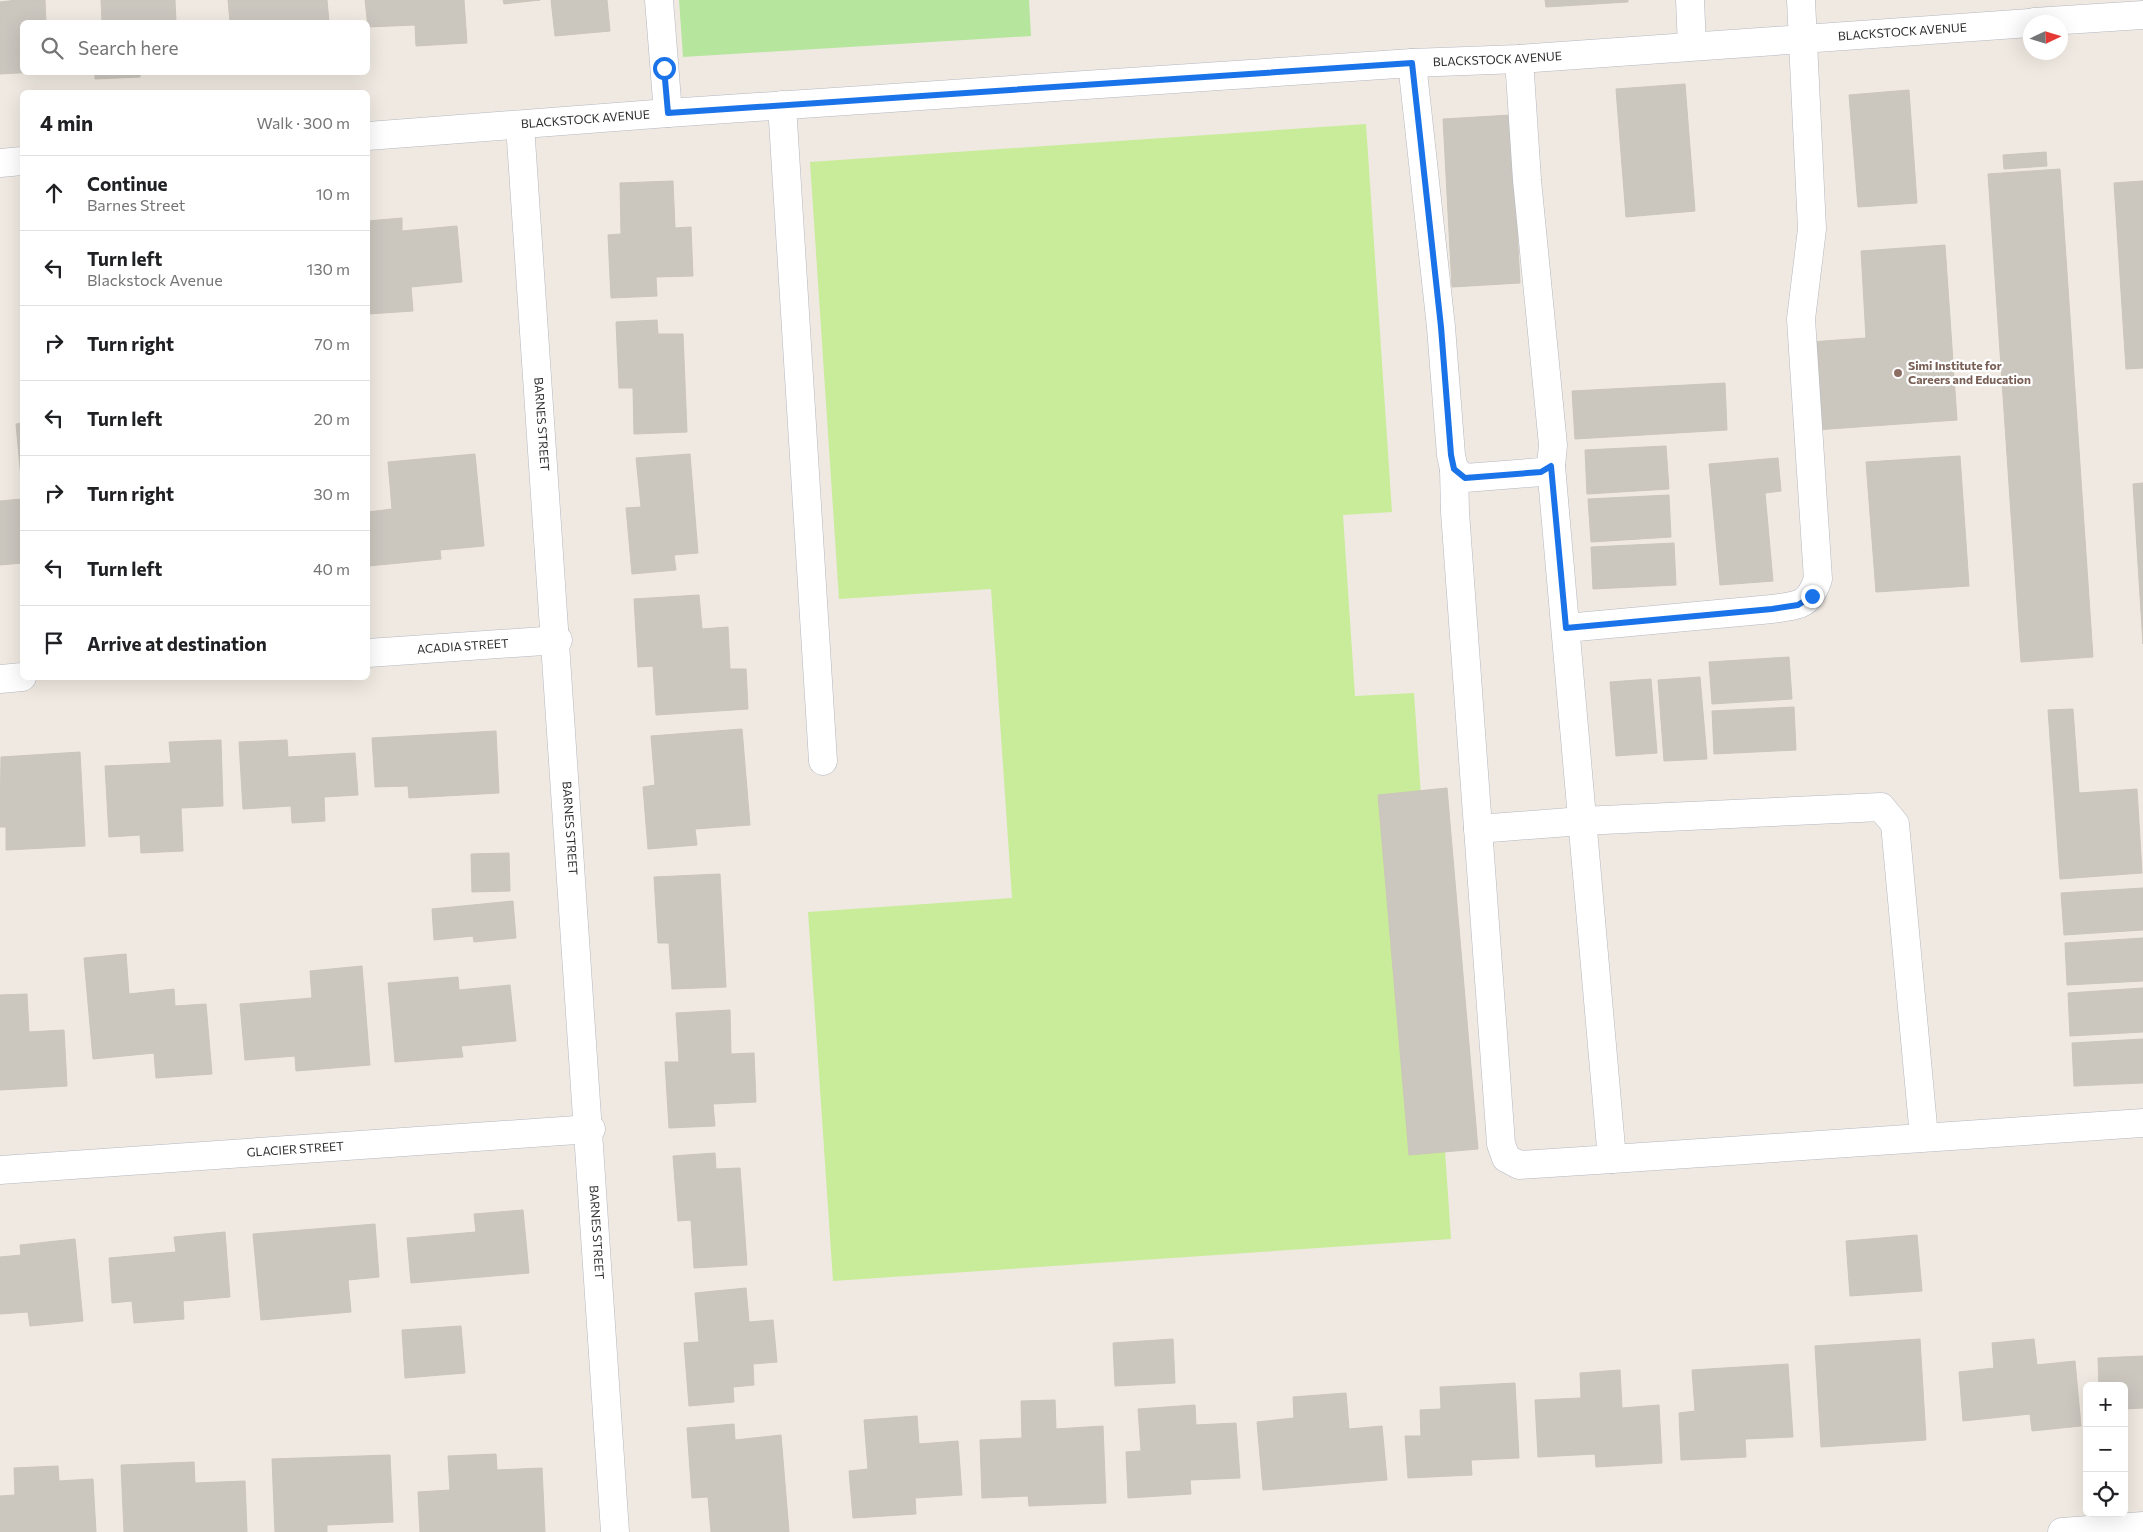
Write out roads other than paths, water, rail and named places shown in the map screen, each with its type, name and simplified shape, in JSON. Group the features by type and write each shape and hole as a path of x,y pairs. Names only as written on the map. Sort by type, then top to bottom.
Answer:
{"street":[{"path":"659,0 668,113"},
{"path":"1690,0 1692,46"},
{"path":"1566,628 1772,609 1798,605 1812,596 1818,579 1801,319 1812,229 1801,0"},
{"path":"2068,20 2143,15"},
{"name":"BLACKSTOCK AVENUE","path":"370,136 782,105 2023,23"},
{"path":"1519,58 1529,201 1553,444 1551,466 1612,1159"},
{"path":"1412,63 1441,327 1451,455 1454,469 1455,512 1501,1144 1506,1158 1519,1165 2143,1123"},
{"path":"782,105 823,761"},
{"name":"BARNES STREET","path":"520,125 558,640 591,1129 615,1532"},
{"path":"0,163 20,161"},
{"path":"1454,469 1465,478 1541,472 1551,466"},
{"name":"ACADIA STREET","path":"370,653 558,640"},
{"path":"0,679 20,677"},
{"path":"1478,829 1582,821 1881,807 1895,824 1924,1138"},
{"name":"GLACIER STREET","path":"0,1170 591,1129"},
{"path":"2062,1532 2143,1526"}],"place":[{"name":"Simi Institute for Careers and Education","path":"1898,373"}]}
